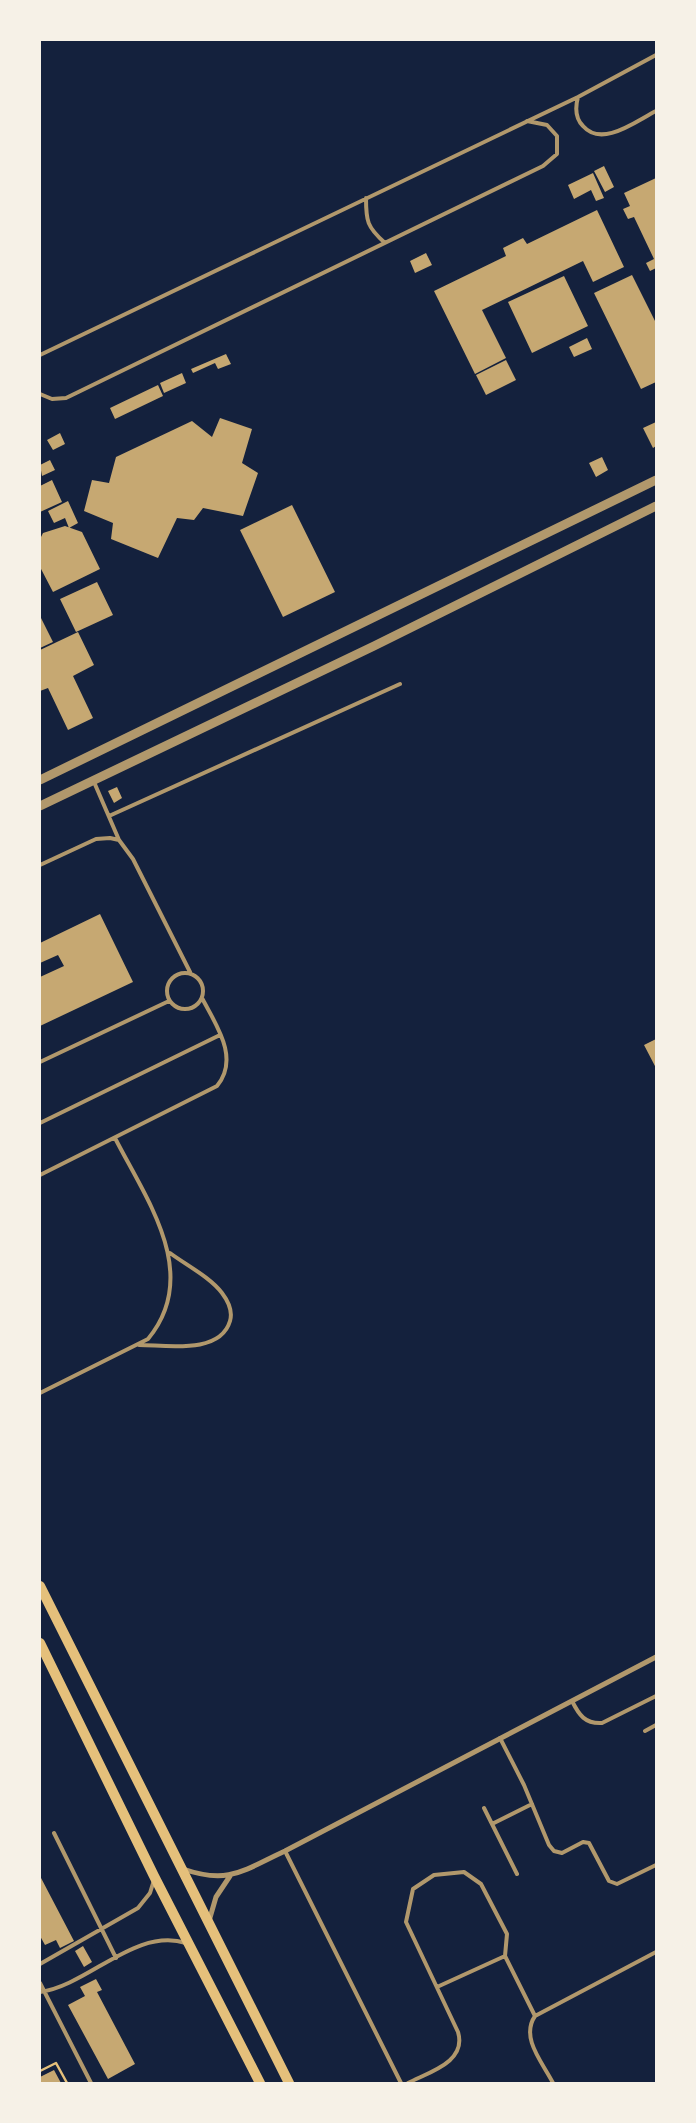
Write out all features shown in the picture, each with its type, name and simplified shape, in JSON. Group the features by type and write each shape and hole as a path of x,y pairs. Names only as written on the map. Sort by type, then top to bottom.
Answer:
{"main road":[{"path":"40,1586 183,1868 289,2083"},
{"path":"40,1643 154,1876 260,2083"}],"street":[{"path":"40,780 656,480"},
{"path":"40,806 374,646 656,506"},
{"path":"183,1868 206,1875 230,1876 285,1851 656,1657"},
{"path":"209,1921 216,1897 230,1876"}],"lane":[{"path":"40,355 578,96 656,56"},
{"path":"578,96 577,116 589,132 599,135 609,134 656,111"},
{"path":"40,394 52,399 66,398 550,161 557,154 558,145 553,129 547,124 525,121"},
{"path":"366,198 366,220 373,232 385,243"},
{"path":"109,816 400,684"},
{"path":"40,1175 217,1086 226,1072 227,1051 202,998 203,985 190,972 133,859 119,840 93,780"},
{"path":"40,865 96,839 110,838 119,840"},
{"path":"190,972 177,974 169,981 166,991 170,1001 173,1005 184,1009 195,1006 202,998"},
{"path":"40,1062 170,1001"},
{"path":"40,1124 220,1035"},
{"path":"42,1394 139,1345 157,1329 164,1314 172,1277 169,1252 162,1231 115,1138"},
{"path":"139,1345 204,1344 222,1335 230,1320 230,1306 221,1292 169,1252"},
{"path":"572,1701 583,1719 595,1724 602,1723 656,1696"},
{"path":"645,1731 656,1725"},
{"path":"500,1738 551,1848 562,1853 583,1842 589,1843 607,1877 613,1883 621,1883 656,1865"},
{"path":"492,1824 532,1804"},
{"path":"484,1808 517,1874"},
{"path":"54,1833 116,1958"},
{"path":"285,1851 401,2083"},
{"path":"408,2083 450,2061 458,2051 460,2044 458,2032 406,1922 413,1889 434,1876 464,1872 480,1884 507,1934 505,1956 535,2016"},
{"path":"40,1964 138,1908 150,1893 154,1876"},
{"path":"42,1992 62,1986 147,1943 168,1939 190,1944"},
{"path":"553,2083 529,2038 529,2027 535,2016 656,1952"},
{"path":"437,1987 505,1956"},
{"path":"40,1983 42,1992 91,2083"}],"path":[{"path":"40,2072 56,2063 67,2083"}],"building":[{"path":"604,166 614,187 605,192 594,171"},
{"path":"593,173 604,198 596,201 591,190 574,199 568,185"},
{"path":"656,178 656,268 650,271 646,263 654,259 634,217 628,219 623,209 630,206 624,193"},
{"path":"597,210 624,267 593,282 583,261 482,310 506,358 475,374 434,291 506,256 503,248 523,238 527,244"},
{"path":"426,253 432,265 415,273 410,261"},
{"path":"632,275 656,323 656,382 641,389 594,293"},
{"path":"564,276 588,326 532,353 508,302"},
{"path":"587,338 592,349 574,357 569,347"},
{"path":"226,354 231,364 218,369 215,363 193,373 191,369"},
{"path":"506,360 516,380 486,395 476,375"},
{"path":"182,373 186,383 164,393 160,383"},
{"path":"158,385 163,396 115,419 110,408"},
{"path":"220,418 252,429 242,463 258,473 243,516 203,508 194,520 177,518 158,558 111,539 113,523 84,511 92,480 109,483 116,457 192,421 212,437"},
{"path":"656,422 656,446 653,448 643,428"},
{"path":"60,433 65,444 53,450 47,440"},
{"path":"602,457 608,470 596,477 589,463"},
{"path":"50,460 55,470 42,476 40,465"},
{"path":"52,480 62,502 40,512 40,486"},
{"path":"68,501 78,523 69,528 65,518 54,523 48,511"},
{"path":"292,505 335,592 283,617 240,530"},
{"path":"65,526 82,532 100,569 53,592 40,567 40,539 43,533"},
{"path":"97,582 113,615 76,632 60,599"},
{"path":"40,619 53,642 40,648"},
{"path":"78,632 94,665 73,676 93,718 68,730 48,688 40,691 40,650"},
{"path":"117,787 122,798 114,803 108,791"},
{"path":"100,914 133,982 40,1026 40,977 64,966 58,955 40,963 40,943"},
{"path":"656,1039 656,1068 644,1045"},
{"path":"40,1876 74,1941 60,1948 56,1940 45,1945 40,1936"},
{"path":"83,1946 92,1962 84,1967 75,1951"},
{"path":"96,1979 102,1990 97,1992 135,2064 108,2079 68,2005 85,1996 80,1987"},
{"path":"54,2070 61,2083 40,2083 40,2077"}]}
